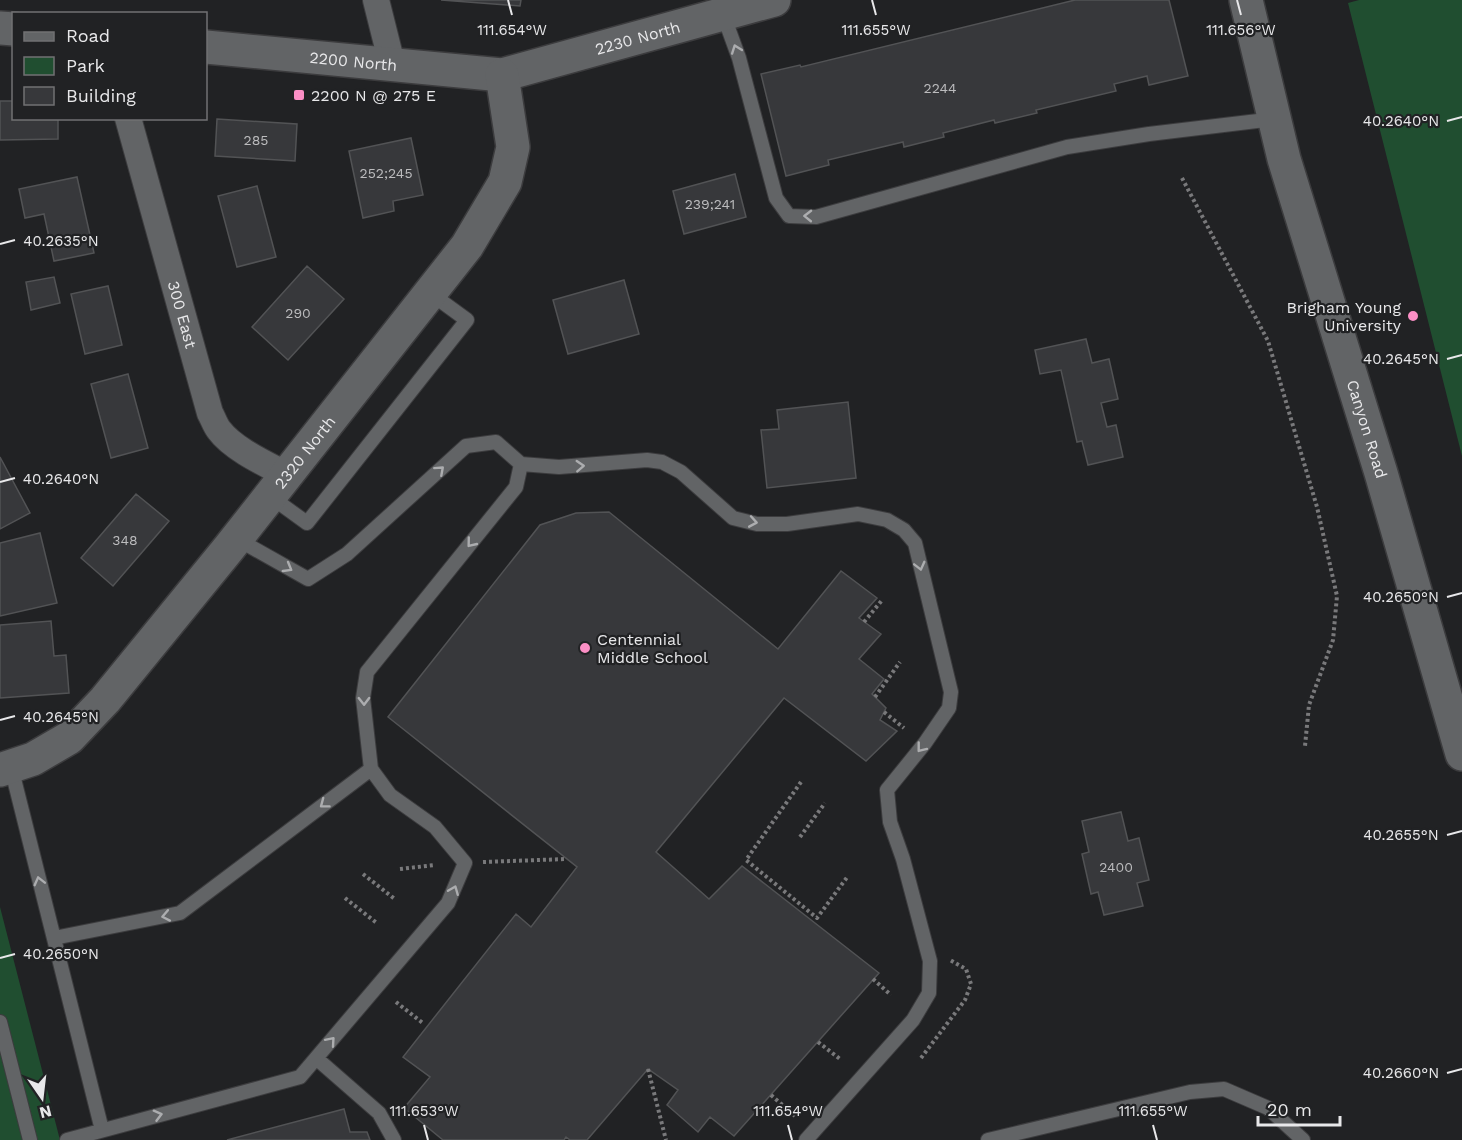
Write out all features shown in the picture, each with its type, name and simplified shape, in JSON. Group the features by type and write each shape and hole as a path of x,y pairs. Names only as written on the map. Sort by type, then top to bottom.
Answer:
{"main road":[{"name":"2230 North","path":"502,75 774,0"},
{"name":"Canyon Road","path":"1246,0 1284,159 1381,473 1462,754"},
{"name":"2200 North","path":"207,47 502,75"},
{"name":"2320 North","path":"5,769 33,759 69,738 105,700 237,539 467,246 505,182 513,147 502,75"}],"street":[{"path":"376,0 392,64"},
{"name":"300 East","path":"129,120 210,412 219,430 234,444 258,460 279,486"}],"lane":[{"path":"723,14 739,58 776,198 789,216 816,217 1067,147 1149,134 1274,119"},
{"path":"279,486 307,523 467,320 430,293"},
{"path":"237,539 308,579 347,554 466,446 496,442 521,464 559,467 647,460 662,462 681,472 733,518 757,524 787,524 858,514 887,520 904,530 915,543 951,692 949,708 925,743 887,790 890,822 905,867 930,962 928,993 913,1020 806,1140"},
{"path":"67,1140 86,1137 102,1130 300,1077 448,903 465,863 435,826 390,795 371,769 363,698 367,672 516,486 521,464"},
{"path":"5,769 54,938 102,1130"},
{"path":"54,938 180,913 371,769"},
{"path":"0,1022 30,1140"},
{"path":"316,1058 379,1113 394,1140"},
{"path":"988,1140 1191,1092 1224,1089 1268,1108 1303,1140"}],"path":[{"path":"1182,178 1268,341 1317,507 1335,585 1337,596 1334,640 1309,705 1305,746"},
{"path":"864,621 883,599"},
{"path":"875,697 900,663"},
{"path":"884,712 904,728"},
{"path":"801,782 746,860 817,918 848,876"},
{"path":"800,837 825,803"},
{"path":"482,862 567,859"},
{"path":"400,869 435,865"},
{"path":"363,874 396,900"},
{"path":"345,898 378,924"},
{"path":"921,1058 965,1000 970,984 966,969 947,959"},
{"path":"873,980 891,995"},
{"path":"396,1002 424,1024"},
{"path":"818,1042 840,1059"},
{"path":"648,1069 666,1140"},
{"path":"771,1095 795,1116"}],"green space":[{"path":"1359,0 1462,0 1462,456 1348,3"},
{"path":"0,907 60,1140 0,1140"}],"building":[{"path":"441,0 521,0 520,6"},
{"path":"1075,0 1169,0 1188,76 1149,85 1147,76 1114,84 1116,91 1036,110 1037,113 995,123 994,120 943,133 944,137 904,147 903,142 828,160 829,165 786,176 761,74 800,65 801,67"},
{"path":"0,101 12,101 12,120 58,120 58,139 0,140"},
{"path":"217,119 297,124 295,161 215,156"},
{"path":"411,138 423,195 393,201 394,211 363,218 349,151"},
{"path":"735,174 746,217 684,234 673,191"},
{"path":"77,177 94,253 54,261 44,214 25,218 19,189"},
{"path":"257,186 276,257 237,267 218,196"},
{"path":"307,266 344,299 288,360 252,327"},
{"path":"54,277 60,303 31,310 26,282"},
{"path":"624,280 639,334 568,354 553,300"},
{"path":"108,286 122,345 85,354 71,294"},
{"path":"1086,339 1092,363 1109,359 1118,399 1101,403 1107,427 1116,425 1123,457 1088,465 1082,441 1077,442 1061,370 1040,374 1035,350"},
{"path":"128,374 148,448 111,458 91,384"},
{"path":"848,402 856,478 767,488 761,430 779,429 777,410"},
{"path":"0,457 30,513 0,529"},
{"path":"136,494 169,521 113,586 81,558"},
{"name":"Centennial Middle School","path":"609,512 778,649 841,571 877,598 859,618 881,634 859,659 884,679 872,694 886,708 880,720 897,731 866,761 784,698 656,852 709,899 742,866 879,973 734,1136 710,1117 698,1132 667,1105 678,1090 648,1069 587,1140 570,1140 566,1137 564,1140 443,1140 404,1108 430,1077 403,1057 516,914 531,927 577,867 388,717 540,525 576,513"},
{"path":"40,533 57,603 0,616 0,543"},
{"path":"51,621 54,656 66,655 69,693 0,698 0,625"},
{"path":"1121,812 1128,841 1139,838 1149,880 1137,883 1143,906 1104,915 1098,892 1091,894 1082,854 1089,852 1082,821"},
{"path":"344,1109 350,1132 367,1132 370,1140 227,1140"}],"place":[{"name":"2200 N @ 275 E","path":"299,95"},
{"name":"Brigham Young University","path":"1413,316"},
{"name":"Centennial Middle School","path":"585,648"}]}
